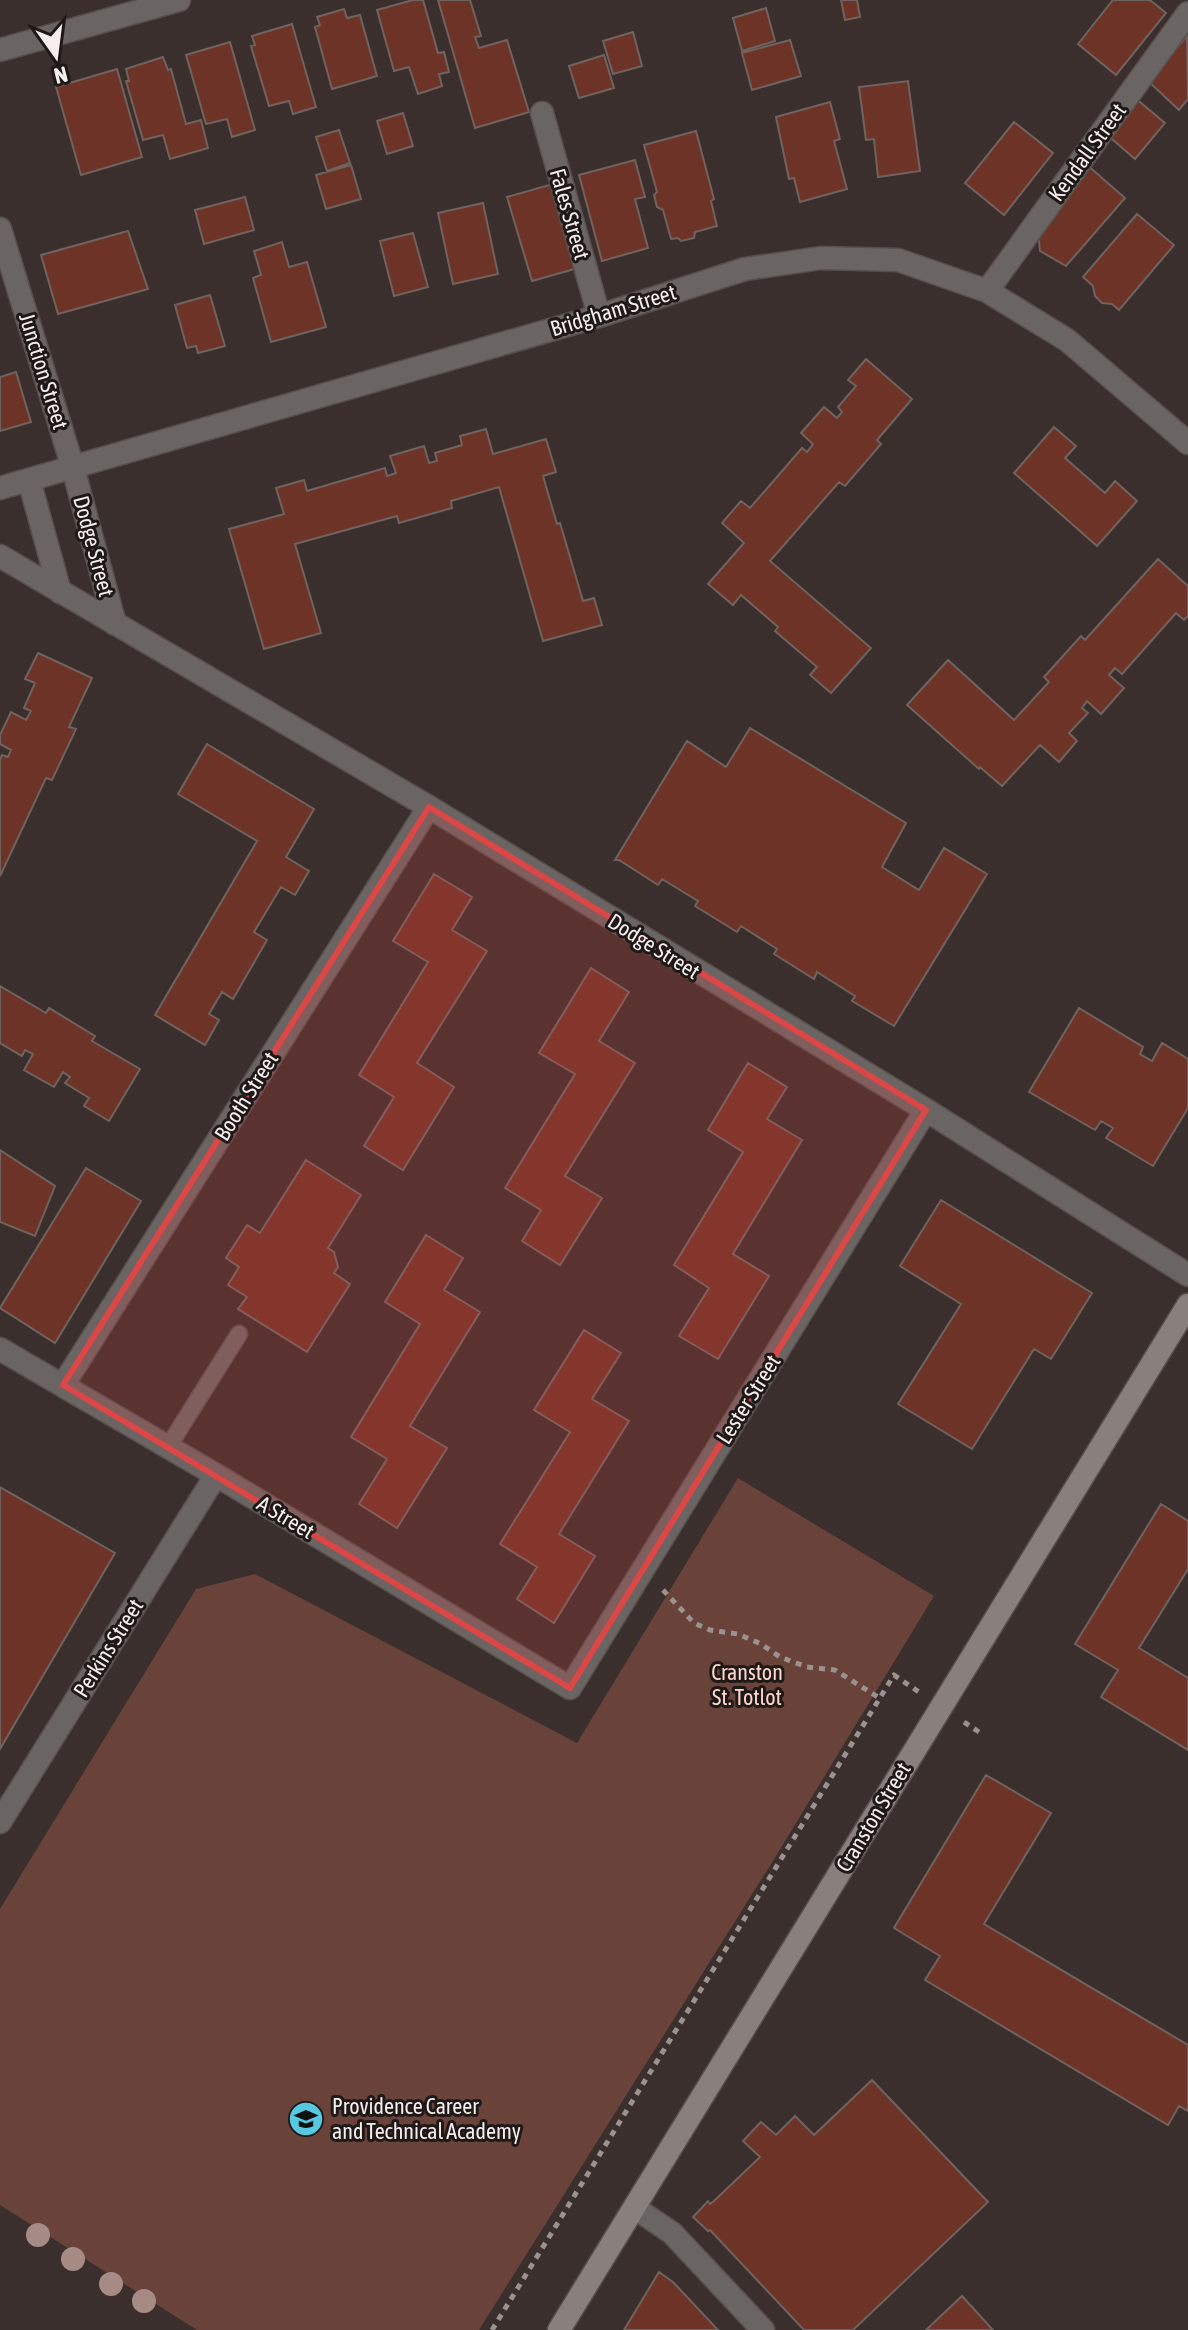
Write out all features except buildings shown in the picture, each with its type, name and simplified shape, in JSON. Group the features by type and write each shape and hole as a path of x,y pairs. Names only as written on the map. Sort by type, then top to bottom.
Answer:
{"main road":[{"name":"Cranston Street","path":"559,2330 1188,1305"}],"street":[{"path":"0,50 179,0"},
{"name":"Kendall Street","path":"987,291 1188,13"},
{"name":"Fales Street","path":"542,113 599,316"},
{"name":"Junction Street","path":"0,229 73,468"},
{"name":"Bridgham Street","path":"0,488 599,316 745,269 821,258 898,260 987,291 1067,340 1188,443"},
{"name":"Dodge Street","path":"73,468 115,624"},
{"name":"Dodge Street","path":"29,480 60,592"},
{"name":"Dodge Street","path":"0,556 429,807 926,1110 1188,1275"},
{"name":"Booth Street","path":"63,1385 429,807"},
{"name":"Lester Street","path":"570,1688 926,1110"},
{"name":"A Street","path":"0,1349 570,1688"},
{"name":"Perkins Street","path":"0,1822 216,1475"},
{"path":"635,2208 672,2233 763,2330"}],"lane":[{"path":"168,1447 239,1334"}],"path":[{"path":"639,1576 668,1594 694,1623 710,1630 738,1634 780,1657 807,1667 835,1670 881,1699"},
{"path":"492,2330 894,1675"}],"highlighted area":[{"path":"429,807 926,1110 570,1688 63,1385"}],"green space":[{"name":"Providence Career and Technical Academy","path":"738,1478 934,1596 773,1861 479,2330 197,2330 0,2205 0,1909 196,1589 255,1574 577,1743"}],"place":[{"name":"Providence Career and Technical Academy","path":"306,2119"}],"park label":[{"name":"Cranston St. Totlot","path":"747,1684"}]}
